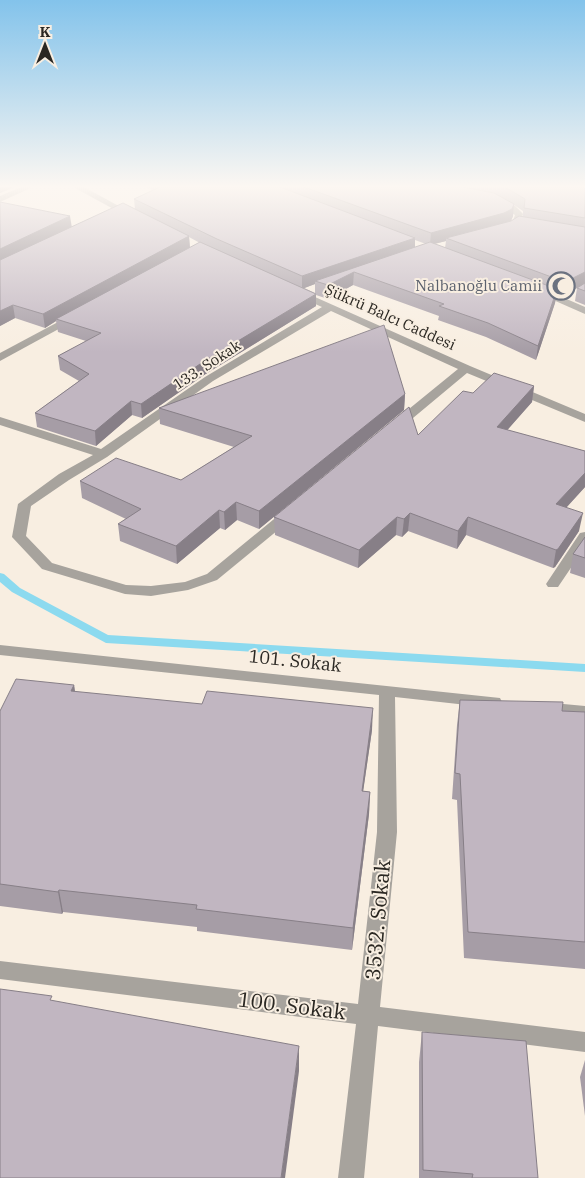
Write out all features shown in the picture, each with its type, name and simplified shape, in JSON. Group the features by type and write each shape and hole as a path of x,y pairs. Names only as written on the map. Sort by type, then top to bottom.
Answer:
{"street":[{"name":"Şükrü Balcı Caddesi","path":"284,286 466,368 585,418"},
{"path":"526,286 585,311"},
{"path":"302,294 320,288"},
{"path":"564,302 578,293"},
{"name":"133. Sokak","path":"304,501 212,577 188,586 151,591 125,589 47,566 19,537 25,504 64,477 103,454 209,379 330,307"},
{"path":"0,358 80,314"},
{"path":"389,432 466,368"},
{"path":"0,422 103,454"},
{"path":"553,584 585,536"},
{"name":"101. Sokak","path":"0,650 506,704"},
{"name":"3532. Sokak","path":"351,1178 387,832 387,691"},
{"path":"526,706 585,712"},
{"name":"100. Sokak","path":"0,970 585,1042"}],"building":[{"path":"0,242 15,242 0,249"},
{"path":"39,242 178,242 43,314 13,305 0,311 0,260"},
{"path":"200,242 316,294 203,362 141,404 131,401 95,431 35,413 89,374 58,356 101,333 56,319"},
{"path":"224,242 403,242 302,276"},
{"path":"430,242 557,289 538,346 488,323 439,306 444,304 354,272 328,285 315,281"},
{"path":"457,242 585,242 585,272 565,282"},
{"path":"585,283 585,291 577,288"},
{"path":"384,325 405,394 259,511 236,502 224,512 219,510 176,546 118,524 141,509 80,481 116,458 181,480 252,436 159,408"},
{"path":"494,373 534,386 497,427 585,451 585,473 556,504 583,513 558,549 556,550 468,517 458,531 410,513 404,519 397,517 359,550 274,517 409,407 418,435 463,391 473,393"},
{"path":"585,537 585,558 573,554"},
{"path":"16,679 74,685 71,691 202,704 207,691 373,708 362,791 370,792 353,928 196,909 197,905 59,890 58,892 0,884 0,711"},
{"path":"460,700 563,702 562,711 585,712 585,942 468,932 460,774 455,773"},
{"path":"0,989 52,996 50,1000 299,1046 281,1178 0,1178"},
{"path":"422,1032 526,1041 538,1178 472,1178 473,1174 423,1170"}],"waterway":[{"path":"0,576 16,590 106,639 585,668"}],"place":[{"name":"Nalbanoğlu Camii","path":"561,286"}]}
